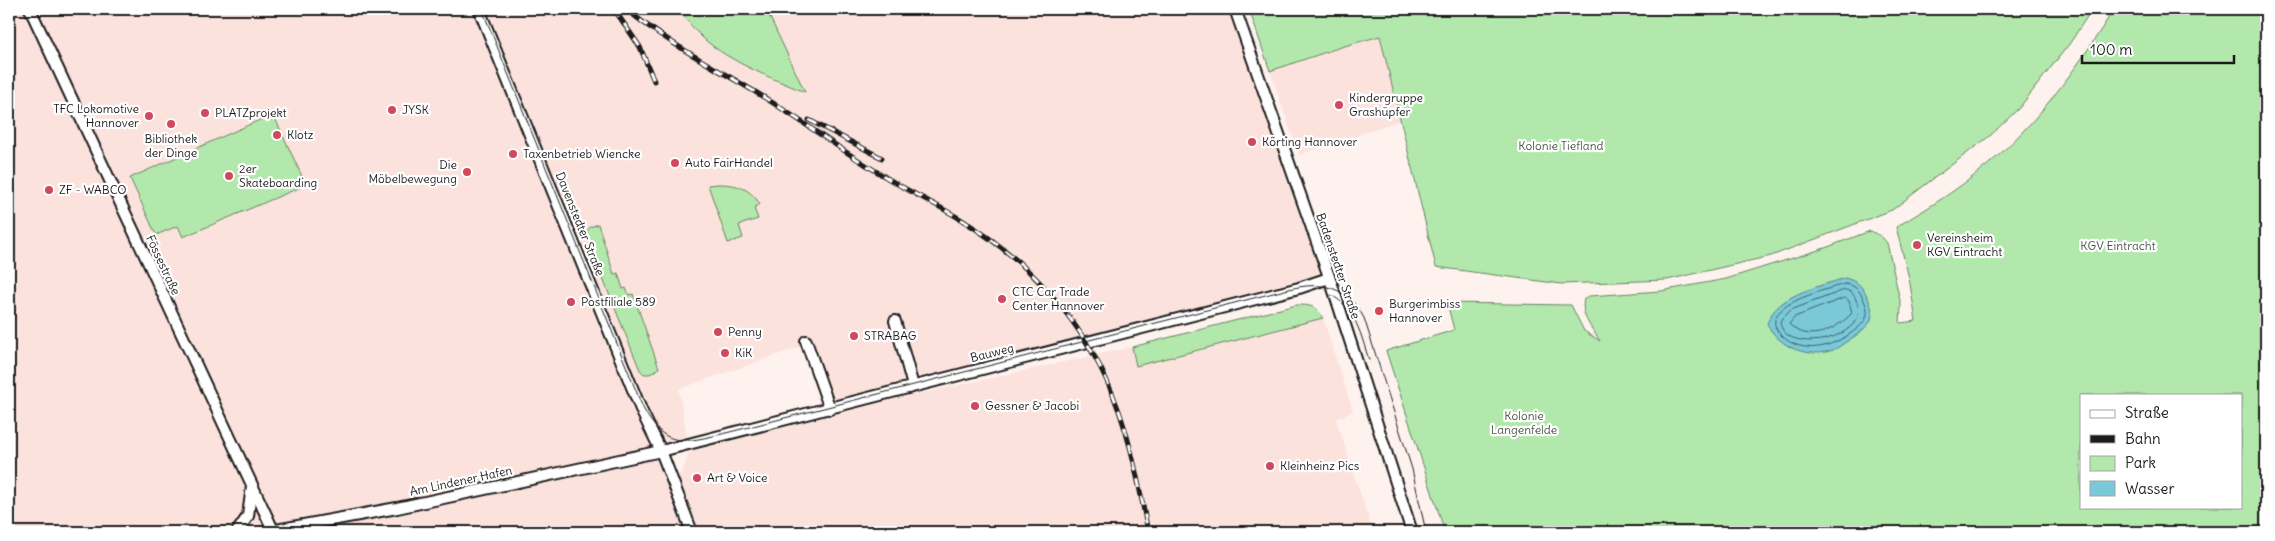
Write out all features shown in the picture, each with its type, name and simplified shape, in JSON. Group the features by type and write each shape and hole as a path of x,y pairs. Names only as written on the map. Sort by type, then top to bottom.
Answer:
{"street":[{"name":"Fössestraße","path":"30,9 252,485 271,532"},
{"name":"Davenstedter Straße","path":"479,9 692,532"},
{"name":"Badenstedter Straße","path":"1235,9 1329,278 1412,532"},
{"name":"Bauweg","path":"660,451 1299,288 1329,278"},
{"path":"895,321 913,386"},
{"path":"806,341 830,409"},
{"name":"Am Lindener Hafen","path":"271,532 397,508 660,451"},
{"path":"237,532 248,516 252,485"}],"shaded area":[{"path":"9,9 1235,9 1329,278 828,408 806,345 679,389 688,444 661,451 671,476 682,473 689,452 743,437 908,396 1132,347 1279,309 1311,305 1318,310 1323,318 1353,411 1336,419 1373,532 9,532"},
{"name":"Kindergruppe Grashüpfer","path":"1380,36 1401,120 1299,155 1270,71"}],"green space":[{"path":"678,9 766,9 805,92 748,67 720,51 698,33"},
{"name":"Kolonie Tiefland","path":"1249,9 2092,9 2070,43 2020,107 1991,135 1892,210 1771,256 1667,280 1561,284 1436,267 1380,36 1270,71"},
{"path":"2114,9 2266,9 2266,532 1445,532 1386,351 1454,330 1447,303 1571,305 1584,331 1600,341 1585,316 1584,299 1589,296 1661,291 1726,279 1825,248 1870,231 1881,236 1887,243 1901,305 1900,323 1916,321 1909,278 1896,227 1962,185 1999,155 2032,122 2076,67"},
{"name":"2er Skateboarding","path":"273,114 306,185 183,237 178,226 156,235 130,178"},
{"path":"718,184 742,188 752,194 760,204 754,208 758,219 739,225 743,238 728,243 708,185"},
{"path":"598,224 614,274 618,273 623,289 626,288 629,295 633,294 659,368 650,374 644,374 640,370 586,237 586,232 590,227"},
{"path":"1296,305 1315,308 1323,318 1136,366 1132,347"}],"water":[{"path":"1845,278 1861,286 1871,306 1872,316 1870,322 1857,334 1833,350 1813,353 1804,352 1786,345 1772,332 1767,324 1779,305 1800,293"}],"tram line":[{"path":"482,9 643,408 651,421 667,436 685,440 722,434 1289,289 1323,286 1341,293 1350,299 1364,318 1412,469 1426,532"},
{"path":"1331,295 1346,307 1352,315 1369,360"}],"railway":[{"path":"614,9 640,47 654,81"},
{"path":"626,9 673,43 773,103 868,166 962,220 985,235 1027,269 1063,309 1079,331 1106,379 1127,435 1148,532"},
{"path":"809,120 882,158"}],"place":[{"name":"Kindergruppe Grashüpfer","path":"1339,105"},
{"name":"JYSK","path":"392,110"},
{"name":"PLATZprojekt","path":"205,113"},
{"name":"TFC Lokomotive Hannover","path":"149,116"},
{"name":"Bibliothek der Dinge","path":"171,124"},
{"name":"Klotz","path":"277,135"},
{"name":"Körting Hannover","path":"1252,142"},
{"name":"Taxenbetrieb Wiencke","path":"513,154"},
{"name":"Auto FairHandel","path":"675,163"},
{"name":"Die Möbelbewegung","path":"467,172"},
{"name":"2er Skateboarding","path":"229,176"},
{"name":"ZF - WABCO","path":"49,190"},
{"name":"Vereinsheim KGV Eintracht","path":"1917,245"},
{"name":"CTC Car Trade Center Hannover","path":"1002,299"},
{"name":"Postfiliale 589","path":"571,302"},
{"name":"Burgerimbiss Hannover","path":"1379,311"},
{"name":"Penny","path":"718,332"},
{"name":"STRABAG","path":"854,336"},
{"name":"KiK","path":"725,353"},
{"name":"Gessner & Jacobi","path":"975,406"},
{"name":"Kleinheinz Pics","path":"1270,466"},
{"name":"Art & Voice","path":"697,478"}],"park label":[{"name":"KGV Eintracht","path":"2118,246"},
{"name":"Kolonie Langenfelde","path":"1524,423"}]}
